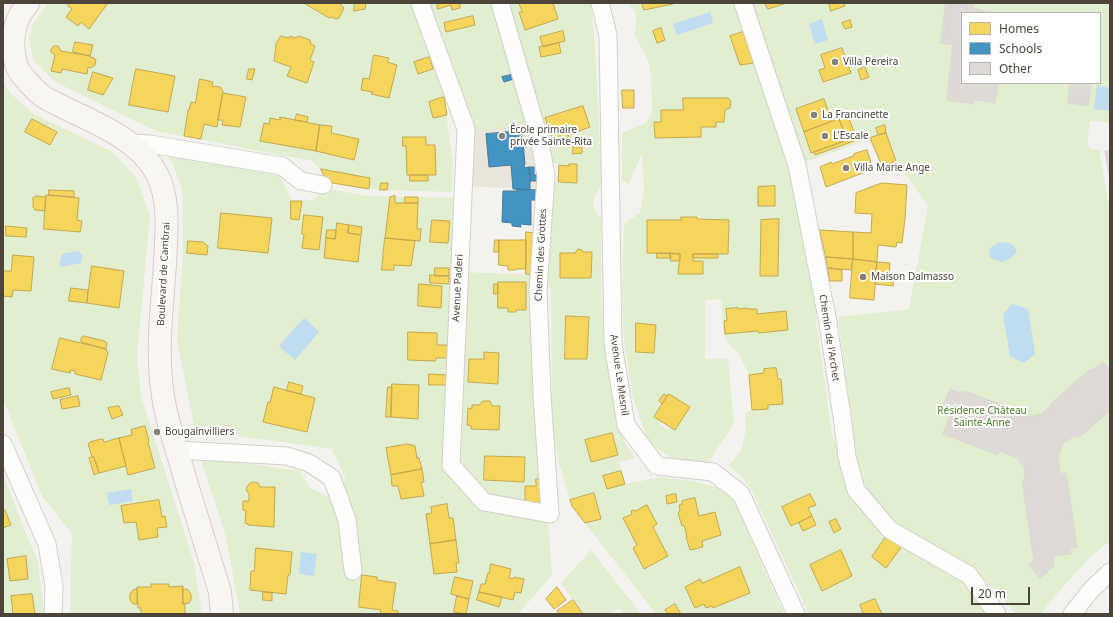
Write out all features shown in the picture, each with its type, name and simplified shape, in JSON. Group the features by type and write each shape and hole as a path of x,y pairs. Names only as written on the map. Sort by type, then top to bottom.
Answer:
{"street":[{"name":"Boulevard de Cambrai","path":"28,3 19,17 14,33 16,65 27,82 42,96 107,129 147,158 157,175 164,195 167,218 160,338 160,366 163,396 167,416 220,592 222,614"},
{"name":"Avenue Paderi","path":"420,3 466,129 451,465 484,502 550,514"},
{"name":"Chemin des Grottes","path":"500,3 540,142 546,176 538,291 542,394 550,514"},
{"name":"Avenue Le Mesnil","path":"600,3 608,35 613,344 626,425 657,466 713,472 740,494 796,614"},
{"name":"Chemin de l'Archet","path":"743,3 797,165 828,323 847,456 856,490 890,530 969,575 997,614"},
{"path":"128,143 150,144 282,166 301,181 323,185"},
{"path":"3,444 47,544 54,586 53,614"},
{"path":"177,450 287,456 309,463 332,478 347,520 353,571"},
{"path":"1072,614 1091,590 1110,572"}],"shaded area":[{"name":"École primaire privée Sainte-Rita","path":"517,78 536,140 538,190 468,186 470,132"}],"green space":[{"path":"48,3 415,3 444,97 453,165 452,192 380,190 326,182 321,170 312,161 156,131 55,82 34,61 29,40 33,24"},
{"path":"429,3 493,3 531,124 470,132"},
{"path":"507,3 519,3 525,29 558,19 553,3 591,3 595,47 602,184 594,197 594,205 597,214 601,219 601,289 604,345 611,384 625,443 635,458 619,462 625,484 662,477 693,481 720,488 733,499 784,614 681,614 675,604 665,609 668,614 656,614 585,523 601,519 594,493 570,500 556,452 547,393 552,392 551,287 544,286 553,183 577,183 577,164 570,164 569,166 552,163","holes":["563,31 565,41 543,46 540,37","583,106 590,127 568,135 570,138 558,142 555,134 551,136 545,118","578,249 582,250 591,278 560,278 560,253 575,253","566,316 589,317 587,359 565,359","612,433 618,455 591,462 585,440","694,498 699,516 715,513 721,535 702,541 703,547 690,550 684,525 682,525 678,513 680,511 679,506 682,505 682,501","739,568 750,593 713,608 712,606 706,608 704,604 695,608 685,587 700,579 702,583"]},
{"path":"628,3 734,3 797,197 816,283 816,319 832,435 857,504 885,538 957,574 986,614 882,614 875,599 860,605 863,613 860,614 809,614 751,489 741,476 729,466 742,448 746,430 745,413 752,410 749,375 740,356 724,338 721,299 705,300 705,359 728,358 734,423 708,463 670,457 658,450 648,441 633,398 624,341 622,282 624,224 640,213 644,190 642,153 629,184 622,181 622,133 646,123 652,112 651,74 648,60 635,36 636,12","holes":["683,98 728,98 731,101 730,108 725,110 724,122 716,122 701,127 701,137 655,138 654,123 661,122 661,110 683,110","681,217 729,221 728,254 718,254 718,258 694,258 693,261 703,261 703,274 679,274 679,261 671,261 671,258 657,258 657,253 647,253 647,220 681,220","726,309 756,309 757,314 786,311 788,330 726,334 724,321 727,320","636,323 656,325 654,353 636,352","664,394 667,396 669,394 690,407 675,430 671,427 668,430 660,425 661,422 654,417 662,404 659,401","810,494 816,505 808,508 812,516 791,526 782,507","841,550 852,576 822,590 810,565"]},
{"name":"Résidence Château Sainte-Anne","path":"752,3 1110,3 1110,123 1090,121 1088,136 1089,148 1099,150 1110,212 1110,541 1090,557 1041,614 1016,614 992,587 967,563 901,528 886,516 868,491 858,468 838,317 909,309 928,206 896,161 886,133 803,163","holes":["842,48 851,73 823,82 825,68 821,55","824,99 832,121 839,119 847,140 811,153 796,109"]},
{"path":"3,83 10,93 34,114 111,151 136,177 150,216 137,355 141,396 194,563 202,614 70,614 72,534 42,496 3,399"},
{"path":"169,155 280,176 292,201 313,200 325,188 367,196 454,198 444,432 446,463 463,489 548,522 552,575 518,614 240,614 226,537 200,457 299,471 310,488 327,496 343,492 345,477 332,449 195,430 177,340 183,251 182,189"},
{"path":"464,272 535,275 547,505 503,500 485,492 469,475 460,458 459,438","holes":["494,284 498,284 515,312 508,312 508,308 498,308 498,294 494,294","484,352 499,353 498,384 468,382 469,359 484,359","485,456 525,457 524,482 484,480"]},
{"path":"3,474 38,562 44,614 3,614"},
{"path":"591,550 641,614 624,614 619,608 611,614 583,614 561,583"}],"water":[{"path":"710,12 713,23 677,35 673,24"},
{"path":"822,19 828,40 815,44 809,24"},
{"path":"1097,86 1110,88 1110,111 1094,109"},
{"path":"1006,242 1013,245 1017,251 1012,257 1002,262 990,258 989,249 998,243"},
{"path":"79,251 83,256 81,263 62,267 59,265 62,254"},
{"path":"1012,304 1028,309 1035,354 1024,363 1010,356 1003,314"},
{"path":"304,318 319,332 295,360 279,346"},
{"path":"131,489 133,501 109,505 107,493"},
{"path":"301,552 317,554 314,576 299,574"}],"building: Homes":[{"path":"70,3 108,3 89,29 81,22 78,26 66,17 72,9 68,6"},
{"path":"304,3 341,3 340,4 344,8 339,18 336,19 330,18"},
{"path":"355,3 366,3 365,9 354,11"},
{"path":"437,3 460,3 460,8 452,10 451,5 438,9"},
{"path":"519,3 553,3 558,19 525,30 519,12 522,12"},
{"path":"642,3 673,3 673,4 644,10"},
{"path":"765,3 787,3 768,9"},
{"path":"829,3 844,3 845,6 831,11"},
{"path":"473,16 475,25 446,32 444,23"},
{"path":"850,20 852,27 845,29 842,23"},
{"path":"661,28 665,40 657,43 653,31"},
{"path":"563,31 565,41 543,47 540,37"},
{"path":"743,32 754,63 740,65 730,36"},
{"path":"281,36 289,38 290,36 295,38 299,36 310,40 311,44 315,46 310,60 314,62 307,83 287,76 291,67 274,61 276,44"},
{"path":"75,42 93,45 90,56 73,52"},
{"path":"559,43 561,53 541,57 539,47"},
{"path":"54,46 58,46 61,51 90,56 96,60 95,65 91,68 88,67 87,74 62,69 61,73 51,71 55,55 51,52 51,50"},
{"name":"Villa Pereira","path":"842,48 851,73 823,82 819,70 825,68 821,55"},
{"path":"374,55 389,58 387,62 397,65 389,98 371,94 373,92 361,90 363,78 369,79"},
{"path":"430,57 433,69 418,74 414,62"},
{"path":"865,67 869,77 861,80 858,70"},
{"path":"136,69 175,76 168,112 129,105"},
{"path":"249,69 255,69 252,80 247,79"},
{"path":"93,72 113,78 103,95 88,90"},
{"path":"200,79 213,82 212,86 220,87 223,91 217,127 204,124 201,139 184,136 188,110 191,102 195,103"},
{"path":"622,90 634,90 634,108 623,108"},
{"path":"223,93 246,97 240,127 222,125 223,120 218,120"},
{"path":"444,97 447,115 433,118 429,102"},
{"path":"683,98 728,98 731,101 730,108 725,110 724,122 716,122 716,127 701,127 701,137 655,138 654,122 661,122 661,110 683,110"},
{"name":"La Francinette","path":"824,99 832,121 804,132 796,109"},
{"path":"583,106 590,127 568,135 570,138 558,142 555,134 551,136 545,118"},
{"path":"297,114 308,117 307,122 295,120"},
{"path":"848,116 857,140 815,155 814,152 847,140 839,119"},
{"path":"280,117 320,125 316,151 260,141 264,123 269,124 270,118 280,120"},
{"path":"32,119 57,132 50,145 25,132"},
{"name":"L'Escale","path":"839,119 847,140 811,153 804,132"},
{"path":"320,125 332,126 331,133 359,139 354,160 316,151"},
{"path":"885,125 886,133 878,135 876,128"},
{"path":"886,133 896,161 882,166 870,138"},
{"path":"403,137 426,137 426,145 435,145 436,175 407,175 406,146 403,146"},
{"path":"573,147 582,147 582,153 573,154"},
{"name":"Villa Marie Ange","path":"867,150 873,169 826,187 820,167 831,162 832,164"},
{"path":"569,164 577,164 577,183 558,182 559,165 569,166"},
{"path":"321,169 370,178 369,189 326,182"},
{"path":"410,175 428,175 428,181 410,181"},
{"path":"381,183 388,183 387,190 380,190"},
{"path":"882,183 907,185 902,243 897,242 896,247 878,245 877,262 853,259 853,232 871,233 872,214 855,213 856,193"},
{"path":"775,186 775,206 758,206 758,187"},
{"path":"49,190 74,191 74,197 49,195"},
{"path":"46,195 79,198 77,220 82,221 80,232 44,229"},
{"path":"36,196 46,197 45,211 35,210 33,207 33,198"},
{"path":"395,196 395,203 418,203 417,229 421,229 420,241 385,238 390,197"},
{"path":"405,197 418,197 418,203 405,203"},
{"path":"291,201 302,201 299,220 291,219"},
{"path":"221,213 272,218 268,253 218,248"},
{"path":"304,215 323,217 319,250 302,248 304,235 302,234"},
{"path":"681,217 729,220 728,254 693,254 693,261 703,261 703,274 678,274 680,254 647,253 647,220 681,220"},
{"path":"779,219 778,276 760,276 761,220"},
{"path":"432,220 450,221 448,243 430,242"},
{"path":"337,223 349,225 348,233 361,235 358,262 324,258 326,238 335,239"},
{"path":"349,225 362,227 361,235 348,233"},
{"path":"6,226 27,228 26,237 6,236"},
{"path":"327,230 336,230 335,239 326,238"},
{"path":"820,230 853,232 853,259 826,257"},
{"path":"526,232 537,233 535,275 526,274"},
{"path":"385,238 415,241 411,266 394,265 394,270 382,270"},
{"path":"495,240 499,240 499,252 494,252"},
{"path":"499,240 526,240 526,269 508,270 508,266 499,265"},
{"path":"188,241 203,242 208,246 207,255 187,253"},
{"path":"578,249 582,250 583,252 592,252 591,278 560,278 560,253 575,253"},
{"path":"657,253 670,253 671,258 657,258"},
{"path":"670,253 680,254 680,261 671,261"},
{"path":"693,254 718,254 718,258 694,258"},
{"path":"13,255 34,257 31,291 13,290 12,297 4,296 3,298 3,271 11,271"},
{"path":"826,257 853,259 851,270 828,268"},
{"name":"Maison Dalmasso","path":"853,259 877,262 874,300 850,298"},
{"path":"877,262 890,263 889,277 894,277 893,286 875,284"},
{"path":"92,266 124,271 119,308 87,303"},
{"path":"435,268 449,268 449,276 435,276"},
{"path":"828,268 842,270 842,281 830,281"},
{"path":"430,275 449,276 449,284 430,283"},
{"path":"498,282 526,282 526,310 508,312 508,308 498,308"},
{"path":"419,284 442,286 441,308 418,306"},
{"path":"494,284 498,284 498,294 494,294"},
{"path":"71,288 88,290 87,303 69,301"},
{"path":"726,309 757,309 757,314 786,311 788,330 725,334 724,321 727,320"},
{"path":"566,316 589,317 587,359 565,359"},
{"path":"636,323 656,325 654,353 636,352"},
{"path":"408,332 437,333 437,345 448,345 447,358 436,358 435,361 408,360"},
{"path":"84,336 104,341 107,343 106,349 81,342 81,338"},
{"path":"60,338 106,349 108,353 101,380 75,374 75,371 71,370 70,373 52,369"},
{"path":"484,352 499,353 498,384 468,382 469,359 484,359"},
{"path":"776,368 778,379 781,379 783,404 768,405 768,409 752,410 749,375 764,373 764,369"},
{"path":"429,374 446,375 446,385 429,385"},
{"path":"289,382 303,386 301,394 287,391"},
{"path":"392,384 419,385 418,419 391,417"},
{"path":"274,387 315,398 307,432 263,422 268,402 270,402"},
{"path":"388,387 392,387 391,417 386,417"},
{"path":"69,388 71,395 53,399 51,392"},
{"path":"664,394 667,396 662,404 659,401"},
{"path":"669,394 690,407 675,430 654,417"},
{"path":"78,396 80,406 62,409 60,400"},
{"path":"483,401 490,401 492,406 500,406 499,430 471,429 471,426 467,425 468,408 472,409 472,405 479,405"},
{"path":"119,406 123,415 112,419 108,408"},
{"path":"145,426 155,468 128,475 119,438 132,435 131,430"},
{"path":"612,433 618,455 591,462 585,440"},
{"path":"119,438 126,466 99,473 88,444 101,439 103,439 104,442"},
{"path":"408,444 415,446 417,458 419,458 422,469 391,475 386,448"},
{"path":"485,456 525,457 524,482 484,480"},
{"path":"94,457 99,473 94,475 89,458"},
{"path":"422,469 424,482 421,482 424,496 401,499 398,486 392,486 391,475"},
{"path":"621,471 625,484 607,489 603,476"},
{"path":"536,479 545,479 547,505 525,503 525,486 536,486"},
{"path":"253,482 258,483 260,487 275,487 274,527 248,525 245,523 246,511 243,510 243,501 249,501 249,494 246,490 249,484"},
{"path":"594,493 601,519 585,523 572,506 570,500"},
{"path":"676,494 677,502 667,504 666,496"},
{"path":"810,494 816,505 808,508 812,516 791,526 782,507"},
{"path":"695,498 699,516 715,512 721,535 702,541 703,547 690,550 684,525 682,526 678,513 680,511 679,505 682,505 682,501"},
{"path":"159,500 162,517 165,516 167,527 157,528 158,537 139,540 136,522 124,523 121,506"},
{"path":"447,504 449,518 453,518 456,540 430,544 426,514 432,513 431,507"},
{"path":"647,505 657,524 653,527 668,556 644,569 633,548 637,545 623,518 632,514 631,511 635,511"},
{"path":"3,510 5,510 11,525 3,528"},
{"path":"812,516 816,525 803,531 799,523"},
{"path":"836,519 841,529 834,533 829,522"},
{"path":"885,538 902,546 886,568 872,557"},
{"path":"456,540 459,563 456,563 457,572 434,574 430,544"},
{"path":"256,548 292,552 290,575 288,575 286,594 250,590 251,571 254,571"},
{"path":"841,550 852,576 822,591 810,565"},
{"path":"26,556 28,579 10,581 7,559"},
{"path":"491,564 511,569 509,578 513,579 514,577 524,579 521,593 515,592 513,600 479,592 481,584 485,584"},
{"path":"740,567 750,593 713,608 712,606 706,608 704,604 695,608 685,587 700,579 702,583"},
{"path":"362,575 377,577 377,580 396,583 392,610 398,611 398,614 380,614 381,610 359,607"},
{"path":"455,577 473,581 469,599 451,594"},
{"path":"151,584 169,584 169,587 183,586 183,604 185,604 185,614 141,614 141,608 138,608 137,587 151,587"},
{"path":"557,587 566,600 554,609 546,599"},
{"path":"137,589 137,604 133,604 130,600 130,594 133,590"},
{"path":"183,589 187,589 191,594 191,600 189,603 183,604"},
{"path":"263,592 272,593 272,601 263,600"},
{"path":"479,592 502,597 499,607 477,600"},
{"path":"32,594 35,614 13,614 11,596"},
{"path":"457,596 469,599 466,614 454,612"},
{"path":"875,599 882,614 860,614 863,613 860,605"},
{"path":"573,600 583,614 559,614 557,611"},
{"path":"675,604 681,614 668,614 665,610"}],"building: Schools":[{"path":"515,74 517,78 504,82 502,77"},
{"path":"522,131 524,164 525,168 529,167 531,181 530,190 513,189 511,165 489,167 486,134"},
{"path":"529,167 534,167 534,175 538,175 539,181 531,181"},
{"path":"517,189 538,190 538,200 531,200 531,225 520,224 521,227 512,226 512,223 502,222 503,191 517,191"}],"building: Other":[{"path":"946,3 974,3 973,8 951,6 946,44 941,43"},
{"path":"951,6 993,12 961,12 961,46 946,44"},
{"path":"953,45 958,46 952,96 974,99 974,104 947,100"},
{"path":"958,46 961,46 961,84 998,84 995,103 952,96"},
{"path":"1070,84 1091,85 1088,106 1068,103"},
{"path":"1105,151 1110,151 1110,174 1109,174"},
{"path":"1103,362 1110,370 1110,411 1078,438 1075,435 1063,444 1058,457 1060,474 1066,473 1077,547 1070,548 1071,554 1053,556 1054,566 1040,578 1029,565 1034,561 1022,480 1025,479 1024,467 1015,457 1000,451 998,455 943,434 950,414 941,411 950,389 963,394 964,391 1014,409 1013,412 1027,417 1041,414 1076,381"}],"place":[{"name":"Villa Pereira","path":"835,62"},
{"name":"La Francinette","path":"814,115"},
{"name":"École primaire privée Sainte-Rita","path":"502,136"},
{"name":"L'Escale","path":"825,136"},
{"name":"Villa Marie Ange","path":"846,168"},
{"name":"Maison Dalmasso","path":"863,277"},
{"name":"Bougainvilliers","path":"157,432"}]}
